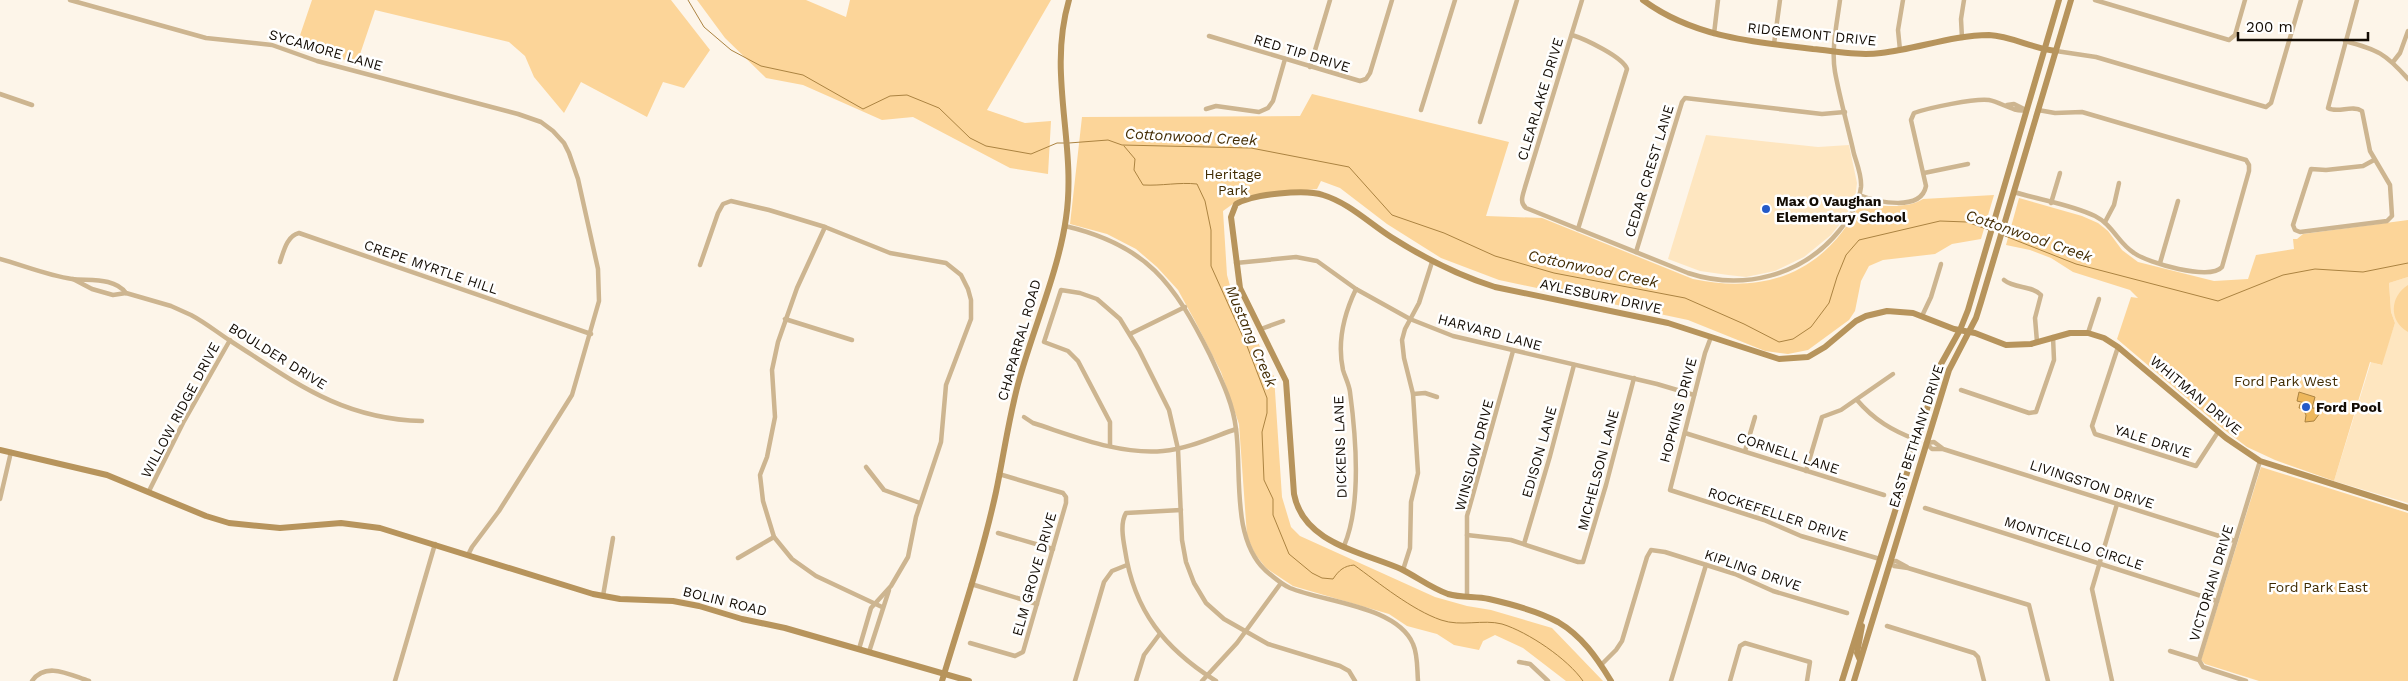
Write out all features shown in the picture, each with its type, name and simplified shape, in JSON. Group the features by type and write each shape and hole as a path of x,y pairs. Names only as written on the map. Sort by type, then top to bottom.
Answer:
{"street":[{"name":"SYCAMORE LANE","path":"70,0 206,38 272,45 317,61 518,114 545,125 564,143 578,179 600,284 599,301 591,334"},
{"name":"CHAPARRAL ROAD","path":"944,678 971,584 999,474 1007,427 1020,378 1065,226 1068,204 1060,48 1069,0"},
{"path":"1310,67 1330,0"},
{"name":"RED TIP DRIVE","path":"1209,36 1357,81 1366,79 1370,74 1392,0"},
{"path":"1421,110 1455,0"},
{"path":"1480,122 1517,0"},
{"name":"CLEARLAKE DRIVE","path":"1578,229 1526,208 1523,205 1523,193 1582,0"},
{"name":"RIDGEMONT DRIVE","path":"1644,0 1652,3 1677,21 1714,34 1774,44 1874,54 1962,38 1996,36 2044,50 2056,51"},
{"path":"1714,34 1718,0"},
{"path":"1774,44 1780,0"},
{"path":"1572,35 1589,42 1624,63 1627,69 1578,229 1688,273 1713,279 1745,280 1767,277 1795,267 1823,248 1848,219 1859,195 1860,179 1835,73 1834,51 1840,0"},
{"path":"1900,50 1898,30 1902,0"},
{"path":"1962,38 1961,19 1964,0"},
{"name":"EAST BETHANY DRIVE","path":"1842,681 1941,364 1960,330 1968,310 2059,0"},
{"name":"EAST BETHANY DRIVE","path":"1854,681 1949,370 1969,332 1981,302 2071,0"},
{"path":"2095,0 2166,23 2231,40 2235,35 2245,0"},
{"path":"2056,51 2096,57 2244,101 2268,106 2272,100 2301,0"},
{"path":"2357,0 2328,108 2333,111 2357,108 2362,111 2368,144 2374,160 2385,174 2390,185 2391,219 2387,222 2300,232 2295,230 2293,225 2308,173 2312,168 2326,170 2363,166 2374,160"},
{"path":"2393,62 2400,53 2408,31"},
{"path":"2345,41 2381,52 2408,79"},
{"path":"1206,109 1216,106 1259,112 1268,108 1273,101 1285,59"},
{"path":"0,94 32,105"},
{"name":"CEDAR CREST LANE","path":"1636,252 1682,102 1685,98 1822,114 1845,112"},
{"path":"1859,195 1885,203 1917,199 1925,191 1924,173 1911,120 1913,114 1983,100 2007,104 2012,109 2055,113 2079,111 2243,159 2250,165 2220,269 2216,272 2190,271 2160,264 2132,253 2106,222 2085,212 2014,192"},
{"path":"1924,173 1968,164"},
{"path":"2051,203 2060,174"},
{"path":"2106,222 2112,210 2119,183"},
{"name":"AYLESBURY DRIVE","path":"1235,263 1230,217 1233,208 1241,201 1252,198 1301,193 1322,194 1342,203 1432,262 1462,276 1494,287 1668,323 1764,356 1792,360 1808,357 1825,348 1847,327 1866,316 1898,310 1969,332"},
{"path":"2160,264 2178,201"},
{"path":"700,265 718,213 727,202 768,210 825,227 890,253 948,264 956,270 965,282 972,310 967,331 948,380 941,442 920,503 908,556 891,586 882,607 870,652"},
{"path":"1065,226 1102,237 1143,258 1169,284 1185,307 1219,372 1230,398 1236,429 1244,536 1252,554 1264,569 1281,583 1295,590 1390,620 1403,628 1414,645 1418,681"},
{"path":"825,227 785,319 772,370 775,417 767,457 760,475 764,509 774,537 792,558 809,571 882,607"},
{"name":"CREPE MYRTLE HILL","path":"280,262 288,240 292,235 299,233 591,334"},
{"name":"HARVARD LANE","path":"1235,263 1306,258 1325,265 1356,289 1410,319 1453,336 1634,378 1694,396"},
{"name":"BOULDER DRIVE","path":"0,259 73,279 85,287 104,293 123,295 126,293 171,306 191,315 316,396 337,405 388,419 422,422"},
{"path":"1403,570 1410,548 1411,502 1418,473 1412,394 1402,348 1405,330 1419,303 1432,262"},
{"path":"1235,263 1240,288 1286,381 1293,480 1299,511 1309,525 1320,534 1403,570 1447,594 1490,599 1558,622 1577,636 1602,665 1611,681"},
{"path":"1922,316 1931,297 1941,264"},
{"name":"BOULDER DRIVE","path":"73,279 86,278 109,282 122,287 126,293"},
{"path":"2004,280 2012,286 2038,292 2041,295 2035,318 2037,342"},
{"name":"DICKENS LANE","path":"1344,546 1351,529 1356,486 1350,392 1343,370 1341,340 1348,307 1356,289"},
{"path":"1110,446 1110,422 1078,361 1068,351 1044,342 1061,290 1080,292 1097,299 1110,308 1130,334 1169,410 1178,449 1185,554 1194,583 1206,603 1224,619 1268,644 1340,666 1349,671 1355,681"},
{"path":"2088,333 2099,299"},
{"path":"1130,334 1185,307"},
{"path":"785,319 852,340"},
{"path":"1261,330 1283,321"},
{"name":"WHITMAN DRIVE","path":"1969,332 2006,345 2024,345 2070,333 2088,333 2104,338 2118,347 2218,432 2260,461 2408,508"},
{"path":"468,556 472,547 500,511 569,399 591,334"},
{"path":"1961,390 2029,413 2036,412 2054,360 2053,336"},
{"name":"HOPKINS DRIVE","path":"1670,490 1711,337"},
{"name":"WILLOW RIDGE DRIVE","path":"149,491 183,422 230,340"},
{"name":"YALE DRIVE","path":"2118,347 2092,426 2093,431 2097,435 2193,466 2198,465 2205,450 2218,432"},
{"name":"WINSLOW DRIVE","path":"1467,597 1468,516 1513,351"},
{"name":"EDISON LANE","path":"1524,544 1574,365"},
{"path":"1806,471 1822,417 1857,400 1893,374"},
{"name":"MICHELSON LANE","path":"1524,544 1583,562 1634,378"},
{"path":"1412,394 1425,393 1437,397"},
{"path":"1857,400 1865,410 1885,426 1926,443"},
{"path":"1024,417 1033,423 1110,446 1142,451 1178,449 1236,429"},
{"path":"1745,451 1755,418"},
{"name":"CORNELL LANE","path":"1685,433 1884,495"},
{"name":"LIVINGSTON DRIVE","path":"1926,443 1934,442 1943,449 2235,541"},
{"name":"BOLIN ROAD","path":"0,450 92,470 149,491 206,516 235,524 280,528 351,524 388,530 527,575 603,596 690,604 870,652 944,678 969,681"},
{"path":"0,499 11,452"},
{"name":"VICTORIAN DRIVE","path":"2246,681 2203,667 2199,660 2260,461"},
{"path":"866,467 884,490 920,503"},
{"name":"ELM GROVE DRIVE","path":"970,643 1015,656 1020,655 1024,650 1066,498 1063,493 999,474"},
{"name":"ROCKEFELLER DRIVE","path":"1670,490 1764,520 1802,536 1880,559"},
{"path":"2112,681 2092,589 2118,504"},
{"name":"MONTICELLO CIRCLE","path":"1925,508 2217,601"},
{"path":"1181,510 1126,513 1122,534 1127,565 1137,596 1159,635 1187,661 1216,681"},
{"path":"998,533 1053,550"},
{"path":"1467,535 1524,544"},
{"path":"738,558 774,537"},
{"path":"603,596 613,538"},
{"path":"394,681 435,544"},
{"name":"KIPLING DRIVE","path":"1602,665 1622,641 1647,556 1651,550 1665,552 1735,574 1773,590 1847,612"},
{"path":"1880,559 1890,562 1895,566 1908,568 2029,605 2048,681"},
{"path":"1075,681 1104,582 1112,571 1127,565"},
{"path":"1671,681 1706,565"},
{"path":"1202,681 1237,643 1281,583"},
{"path":"971,584 1037,604"},
{"path":"859,649 871,608 891,586"},
{"path":"1860,660 1857,653 1861,634 1862,614"},
{"path":"1887,626 1974,653 1979,660 1984,681"},
{"path":"863,633 873,637"},
{"path":"1136,681 1144,654 1159,635"},
{"path":"1730,681 1740,646 1745,643 1810,662 1806,681"},
{"path":"2170,651 2199,660"},
{"path":"1519,662 1530,664 1548,681"},
{"path":"32,681 43,671 54,670 89,681"}],"shaded area":[{"name":"Max O Vaughan Elementary School","path":"1706,135 1818,147 1849,145 1857,183 1855,199 1843,220 1831,235 1804,257 1775,271 1746,277 1728,275 1700,271 1668,259"},
{"path":"2408,277 2408,503 2334,481 2371,362 2381,365 2395,323 2391,312 2389,283"},
{"name":"Ford Pool","path":"2299,392 2315,397 2312,408 2317,408 2320,413 2314,421 2305,422 2306,415 2303,409 2299,408 2300,404 2304,405 2305,403 2297,401"}],"green space":[{"path":"312,0 671,0 710,50 684,88 663,82 647,117 581,82 564,113 534,77 525,56 509,42 375,10 357,63 296,47"},
{"path":"697,0 806,0 846,17 850,0 1051,0 987,110 1025,123 1051,121 1048,174 1010,168 913,117 882,120 803,85 766,78 725,38"},
{"name":"Heritage Park","path":"1312,94 1509,142 1486,216 1542,218 1693,279 1720,283 1746,283 1770,280 1792,272 1813,261 1831,245 1847,225 1861,201 1876,205 1901,206 1923,199 1994,195 1981,239 1952,244 1935,254 1883,260 1869,266 1861,281 1855,311 1849,320 1808,350 1788,354 1765,351 1688,320 1499,280 1441,258 1387,224 1340,188 1321,181 1317,189 1244,196 1223,211 1227,275 1234,300 1259,344 1266,366 1274,376 1282,497 1291,527 1300,536 1435,597 1467,606 1491,610 1552,628 1603,681 1566,681 1523,648 1495,635 1483,641 1479,650 1454,645 1437,634 1407,626 1389,614 1293,586 1266,568 1255,554 1247,536 1239,424 1221,372 1178,290 1157,267 1136,249 1107,234 1070,224 1082,117 1300,116"},
{"name":"Ford Park West","path":"2019,198 2082,216 2098,223 2108,231 2122,250 2138,262 2214,281 2248,279 2256,255 2294,249 2293,239 2297,239 2303,234 2408,220 2408,277 2389,283 2391,312 2395,323 2382,365 2370,362 2334,481 2275,460 2247,447 2117,339 2131,297 2138,298 2130,290 2073,272 2051,258 2030,250 2006,245"},
{"path":"2408,285 2408,332 2397,322 2394,308 2398,295"},
{"name":"Ford Park East","path":"2261,467 2408,513 2408,681 2259,681 2205,664 2201,660"}],"waterway":[{"name":"Cottonwood Creek","path":"688,0 704,27 731,50 761,66 803,75 863,109 890,96 907,95 939,108 970,138 986,146 1031,154 1057,143 1065,143"},
{"name":"Cottonwood Creek","path":"1069,143 1108,140 1122,145 1251,148 1349,167 1392,215 1444,233 1495,256 1554,273 1685,298 1779,342 1793,339 1811,327 1829,303 1846,255 1859,240 1940,221 1967,222 1989,230"},
{"name":"Mustang Creek","path":"1124,146 1135,159 1134,170 1143,185 1197,184 1205,201 1211,230 1211,266 1247,346 1267,398 1267,413 1262,432 1264,480 1273,499 1273,515 1289,554 1312,573 1322,578 1333,579 1342,569 1354,565 1407,603 1441,620 1456,623 1487,622 1502,624 1524,633 1558,655 1583,681"},
{"name":"Cottonwood Creek","path":"2005,236 2076,264 2218,301 2283,275 2315,269 2363,272 2408,263"}],"place":[{"name":"Max O Vaughan Elementary School","path":"1766,209"},
{"name":"Ford Pool","path":"2306,407"}]}
